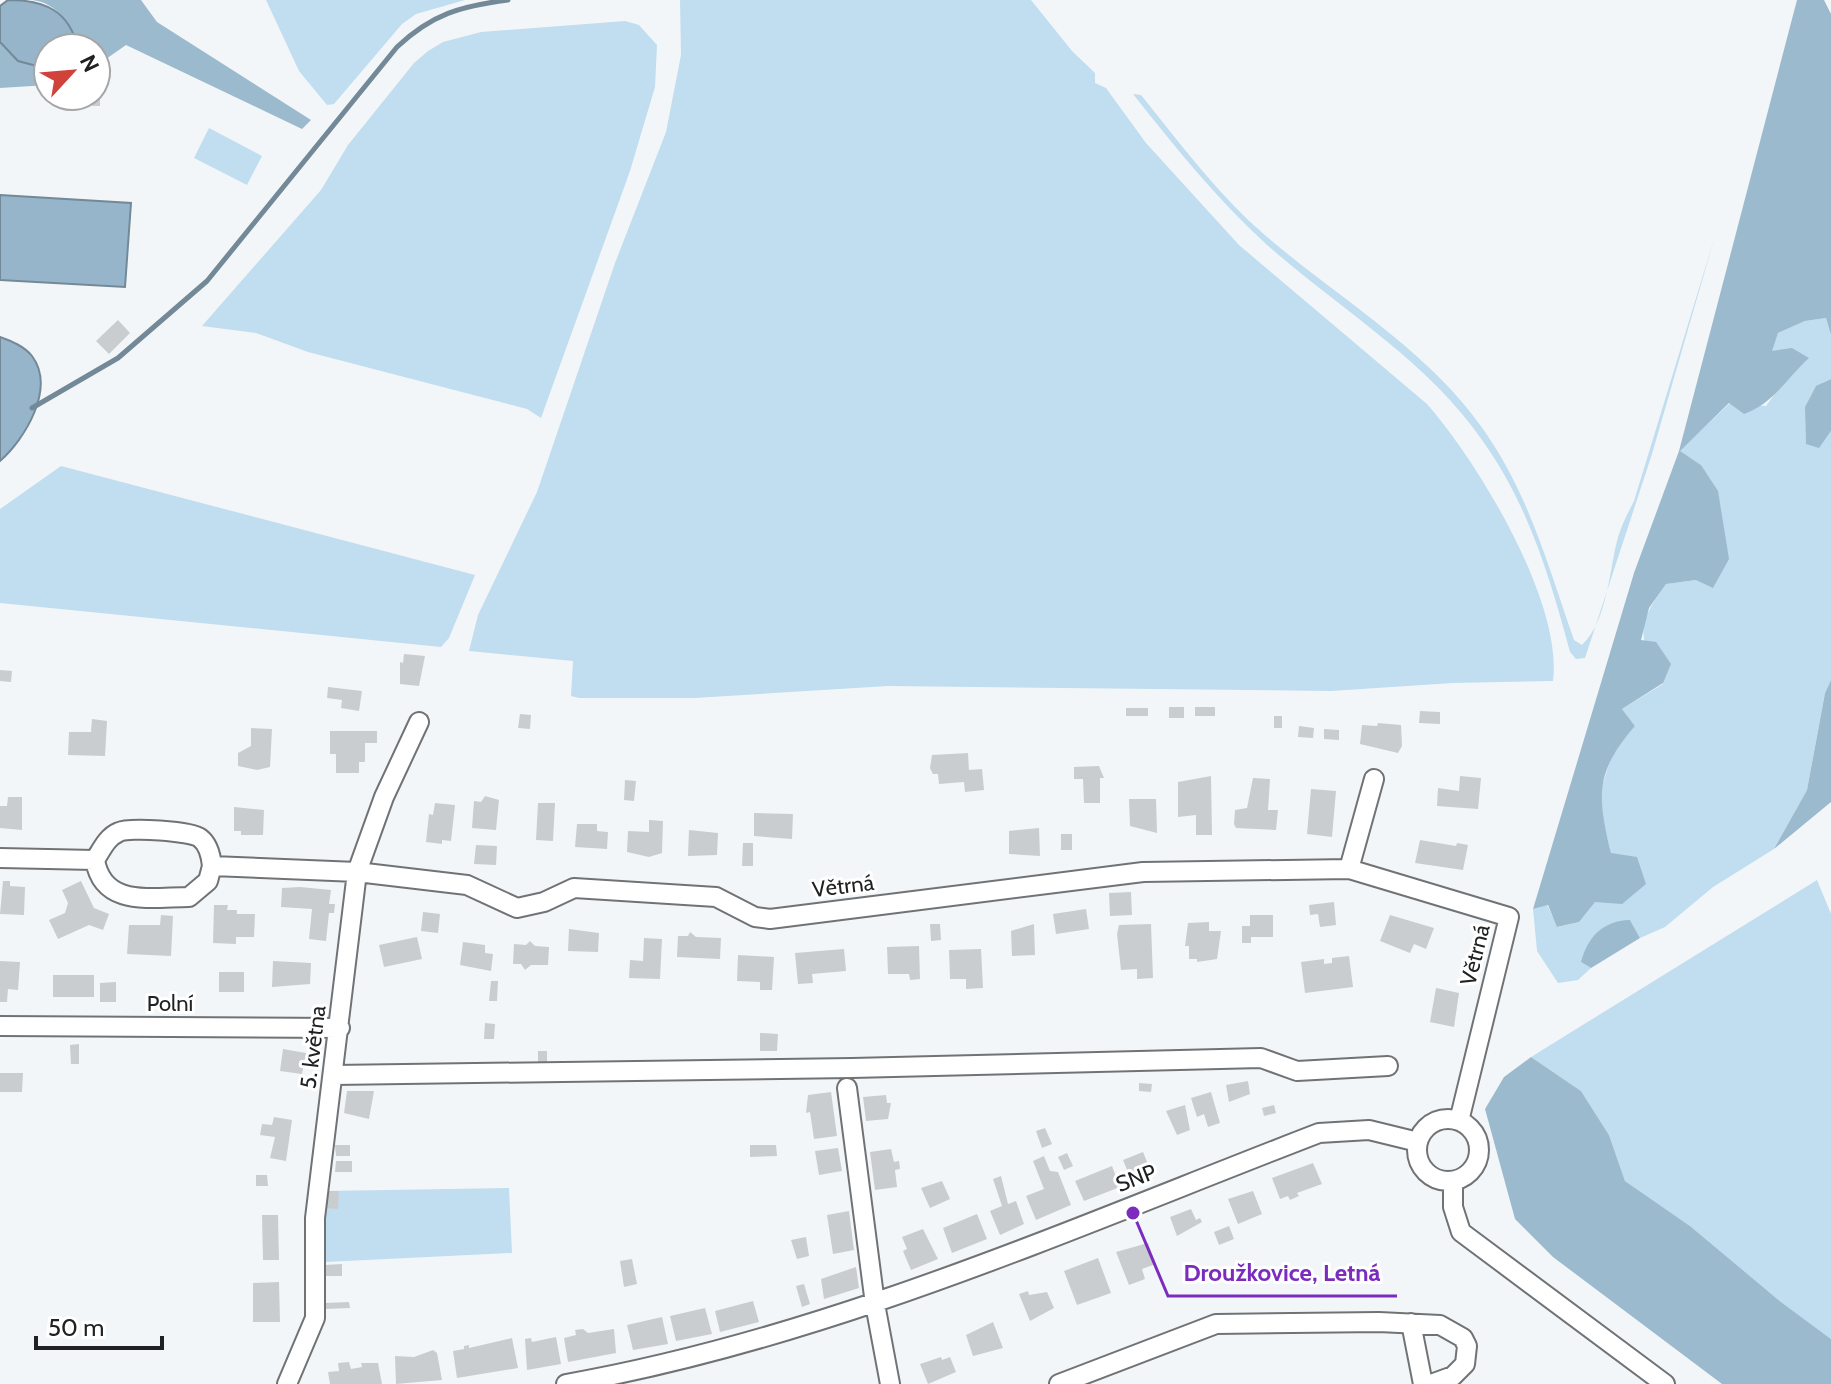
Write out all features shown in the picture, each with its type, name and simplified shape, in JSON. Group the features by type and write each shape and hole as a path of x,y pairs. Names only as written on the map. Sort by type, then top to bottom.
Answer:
{"street":[{"name":"5. května","path":"287,1384 315,1318 315,1218 357,872 384,797 419,722"},
{"path":"1349,869 1374,779"},
{"path":"121,830 190,833 201,839 210,854 212,866 208,881 189,897 120,896 98,877 95,860 107,840 121,830"},
{"path":"0,858 95,860"},
{"path":"212,866 357,872"},
{"name":"Větrná","path":"357,872 467,885 517,908 544,902 574,888 716,897 755,917 770,919 1143,872 1349,869 1509,917 1459,1121"},
{"name":"Polní","path":"0,1026 340,1028"},
{"path":"334,1075 852,1068 1261,1058 1297,1071 1388,1066"},
{"path":"847,1088 875,1304 890,1384"},
{"path":"1459,1121 1471,1129 1479,1151 1475,1167 1453,1181 1430,1175 1422,1167 1418,1142 1433,1123 1459,1121"},
{"name":"SNP","path":"566,1384 687,1361 875,1304 1319,1133 1360,1129 1418,1142"},
{"path":"1453,1181 1453,1207 1461,1232 1665,1384"},
{"path":"1059,1384 1216,1324 1411,1323 1450,1327 1467,1346 1465,1364 1459,1371 1431,1384"},
{"path":"1411,1323 1423,1384"}],"shaded area":[{"path":"8,0 44,5 61,16 72,32 32,32 32,65 18,61 0,42 0,6"},
{"path":"32,0 141,0 157,22 311,120 302,129 126,45 112,55 112,32 72,32 56,10"},
{"path":"266,0 465,0 416,14 402,24 334,104 327,105 299,71"},
{"path":"680,0 1031,0 1072,51 1095,73 1095,83 1106,88 1146,143 1239,245 1427,404 1447,429 1492,496 1531,574 1545,613 1553,649 1553,681 1453,683 1331,691 888,686 695,698 579,698 571,696 573,661 469,651 478,615 537,492 615,263 666,132 681,55"},
{"path":"1797,0 1824,0 1831,14 1831,335 1826,318 1805,321 1778,333 1772,351 1792,348 1809,358 1763,404 1744,414 1729,403 1680,451 1701,465 1718,491 1729,559 1713,588 1696,580 1666,584 1649,608 1641,640 1656,642 1671,664 1663,683 1622,709 1635,726 1612,757 1606,771 1602,800 1611,853 1637,857 1646,884 1622,904 1595,902 1579,922 1557,927 1548,905 1533,909 1634,573 1679,451"},
{"path":"625,21 639,25 657,45 655,87 630,171 541,418 527,409 308,352 256,333 202,326 321,190 348,145 414,63 428,51 443,42 481,32"},
{"path":"0,42 9,52 32,65 32,86 0,88"},
{"path":"1133,94 1141,95 1200,168 1266,236 1381,326 1436,374 1461,401 1483,429 1513,479 1536,531 1574,640 1582,645 1596,625 1585,658 1576,659 1570,652 1525,515 1498,464 1460,411 1408,360 1248,227 1196,172"},
{"path":"209,128 262,156 247,185 194,158"},
{"path":"0,195 131,203 125,287 0,280"},
{"path":"1715,236 1652,454 1607,591 1618,537 1634,501"},
{"path":"1826,318 1831,335 1831,379 1810,397 1806,414 1806,444 1825,439 1831,431 1831,680 1825,693 1807,790 1774,849 1713,887 1665,927 1640,938 1630,920 1581,962 1591,968 1578,980 1558,983 1537,951 1533,909 1547,905 1558,927 1579,922 1595,901 1611,853 1600,808 1601,790 1613,751 1635,726 1622,709 1663,684 1645,644 1644,623 1666,584 1696,580 1701,465 1679,451 1730,403 1766,406 1784,381 1808,358 1771,351 1778,333 1805,321"},
{"path":"0,337 32,356 39,369 41,383 27,427 0,461"},
{"path":"1831,379 1831,431 1819,448 1806,444 1805,407 1816,386"},
{"path":"61,466 475,575 449,638 441,647 0,603 0,509"},
{"path":"1831,680 1831,802 1774,849 1807,790 1825,693"},
{"path":"1817,880 1831,914 1831,1339 1690,1226 1625,1181 1609,1135 1581,1091 1531,1057"},
{"path":"1630,920 1640,938 1591,968 1581,962 1598,932 1612,923"},
{"path":"1531,1057 1581,1091 1609,1135 1625,1181 1690,1226 1831,1339 1831,1384 1722,1384 1553,1257 1515,1219 1485,1109 1504,1077"},
{"path":"509,1188 512,1253 325,1262 324,1191"}],"building":[{"path":"118,320 130,333 109,354 96,341"},
{"path":"404,654 425,656 419,686 400,684 400,662 403,663"},
{"path":"0,670 12,671 11,682 0,681"},
{"path":"328,687 362,691 359,711 341,708 342,700 327,698"},
{"path":"1169,707 1184,707 1184,718 1169,718"},
{"path":"1195,707 1215,707 1215,716 1195,716"},
{"path":"1126,708 1148,708 1148,716 1126,716"},
{"path":"1420,711 1440,712 1440,724 1419,723"},
{"path":"520,714 531,715 530,729 518,728"},
{"path":"1274,716 1282,716 1282,728 1274,728"},
{"path":"92,719 107,721 105,756 68,755 69,732 91,732"},
{"path":"1378,723 1401,725 1402,746 1398,753 1360,744 1362,725 1377,726"},
{"path":"1299,726 1314,728 1313,738 1298,737"},
{"path":"251,728 272,729 270,767 257,770 238,766 238,753 251,746"},
{"path":"1324,729 1339,730 1339,740 1324,739"},
{"path":"330,731 377,731 377,743 365,743 365,762 359,762 359,773 336,773 336,754 330,754"},
{"path":"968,753 969,770 982,769 984,790 965,792 964,782 939,784 938,774 933,774 930,768 932,755"},
{"path":"1099,766 1104,778 1100,778 1100,803 1084,803 1083,779 1074,779 1074,767"},
{"path":"1211,776 1212,835 1196,835 1196,815 1178,817 1178,782"},
{"path":"1460,776 1481,778 1478,809 1437,806 1438,788 1459,791"},
{"path":"1253,778 1270,779 1268,810 1278,810 1276,830 1236,828 1234,824 1235,810 1247,808"},
{"path":"625,780 636,781 634,801 624,800"},
{"path":"1311,789 1336,791 1332,837 1307,834"},
{"path":"485,796 499,800 496,830 472,828 474,801 481,802"},
{"path":"8,797 22,797 22,830 0,828 0,806 7,806"},
{"path":"1129,799 1156,799 1157,833 1130,826"},
{"path":"435,803 455,805 451,841 442,840 442,844 426,842 429,814 433,815"},
{"path":"538,803 555,803 553,841 536,840"},
{"path":"234,807 264,810 263,835 241,835 241,831 234,831"},
{"path":"754,813 793,814 792,839 754,836"},
{"path":"649,820 663,821 662,853 649,857 627,852 628,831 649,832"},
{"path":"577,824 597,824 597,831 608,832 607,849 575,847"},
{"path":"1039,828 1040,856 1009,854 1009,831"},
{"path":"689,830 718,833 717,855 688,856"},
{"path":"1061,834 1072,834 1072,850 1061,850"},
{"path":"1420,840 1468,845 1463,870 1415,863"},
{"path":"743,843 753,843 753,866 742,866"},
{"path":"476,845 497,846 496,865 474,864"},
{"path":"3,881 10,881 10,886 25,887 24,915 0,914"},
{"path":"81,881 94,908 109,914 103,930 89,925 58,939 49,920 65,913 68,903 62,890"},
{"path":"282,888 331,890 329,904 335,904 334,913 329,913 326,941 309,939 312,909 281,907"},
{"path":"1131,892 1132,915 1110,916 1109,893"},
{"path":"1334,902 1336,925 1320,927 1318,914 1310,915 1309,905"},
{"path":"214,905 228,905 227,910 237,910 237,914 255,914 254,937 236,937 236,944 213,943"},
{"path":"1086,909 1089,929 1056,934 1053,914"},
{"path":"423,912 440,914 438,933 421,931"},
{"path":"161,915 173,916 171,956 127,954 129,925 160,925"},
{"path":"1250,915 1273,915 1273,937 1251,937 1251,943 1242,943 1242,926 1250,926"},
{"path":"1390,915 1434,928 1426,949 1414,944 1410,953 1380,941"},
{"path":"1209,922 1209,931 1221,931 1217,959 1197,962 1197,959 1189,959 1189,946 1185,946 1188,923"},
{"path":"930,924 940,924 941,940 931,941"},
{"path":"1034,924 1035,955 1012,956 1011,931"},
{"path":"1151,924 1153,978 1137,979 1137,969 1121,970 1119,925"},
{"path":"569,929 599,933 598,952 568,951"},
{"path":"690,932 696,937 721,938 720,959 677,957 678,936 688,936"},
{"path":"417,937 422,959 384,967 379,945"},
{"path":"644,938 662,939 660,979 629,978 630,960 643,961"},
{"path":"530,941 535,946 549,947 548,965 531,965 525,970 521,964 513,964 514,944 526,945"},
{"path":"463,942 485,945 485,953 493,954 491,971 460,965"},
{"path":"919,946 920,979 910,980 909,974 888,974 887,947"},
{"path":"844,949 846,971 812,974 813,983 798,984 795,953"},
{"path":"981,949 983,988 966,989 966,979 950,979 949,950"},
{"path":"738,955 774,957 772,990 760,990 760,982 737,981"},
{"path":"1349,956 1353,987 1305,993 1301,962 1324,959 1324,964 1332,963 1332,958"},
{"path":"0,961 20,962 18,990 8,989 7,1002 0,1002"},
{"path":"273,961 311,963 310,984 272,987"},
{"path":"219,972 244,972 244,992 219,992"},
{"path":"53,975 94,975 94,997 53,997"},
{"path":"491,981 498,981 497,1001 489,1001"},
{"path":"116,982 116,1002 100,1002 100,983"},
{"path":"1436,988 1459,993 1454,1027 1430,1022"},
{"path":"485,1023 495,1024 494,1039 484,1039"},
{"path":"760,1033 778,1034 777,1051 760,1051"},
{"path":"79,1044 79,1064 71,1064 70,1045"},
{"path":"283,1049 306,1053 302,1074 280,1071"},
{"path":"538,1051 547,1051 547,1063 538,1063"},
{"path":"0,1073 23,1073 22,1092 0,1092"},
{"path":"1248,1081 1250,1094 1229,1102 1226,1085"},
{"path":"1139,1083 1152,1084 1151,1092 1139,1091"},
{"path":"347,1091 374,1091 369,1119 344,1113"},
{"path":"831,1092 837,1136 814,1139 810,1112 806,1113 808,1095"},
{"path":"1211,1092 1220,1123 1208,1127 1204,1114 1197,1117 1191,1098"},
{"path":"886,1095 887,1103 891,1103 888,1119 866,1121 863,1097"},
{"path":"1185,1105 1190,1130 1177,1135 1166,1111"},
{"path":"1274,1105 1276,1113 1264,1116 1262,1108"},
{"path":"274,1117 292,1120 286,1161 270,1158 275,1137 260,1135 262,1124 272,1125"},
{"path":"1045,1128 1052,1144 1042,1148 1036,1131"},
{"path":"335,1145 350,1145 350,1156 336,1156"},
{"path":"750,1145 776,1145 777,1156 750,1157"},
{"path":"838,1148 842,1171 819,1175 815,1151"},
{"path":"891,1149 894,1162 899,1161 900,1169 895,1170 897,1187 875,1190 870,1152"},
{"path":"1143,1152 1152,1174 1132,1182 1123,1160"},
{"path":"1067,1153 1073,1166 1064,1170 1058,1157"},
{"path":"1044,1156 1050,1171 1058,1172 1071,1205 1036,1220 1026,1196 1044,1189 1033,1161"},
{"path":"336,1161 352,1161 352,1172 335,1172"},
{"path":"1313,1163 1322,1184 1297,1193 1299,1196 1290,1200 1288,1196 1280,1199 1272,1178"},
{"path":"1112,1166 1120,1187 1084,1201 1075,1181"},
{"path":"256,1175 267,1175 268,1186 256,1186"},
{"path":"1001,1176 1008,1204 1016,1201 1024,1224 1000,1235 990,1211 1002,1206 993,1179"},
{"path":"942,1181 950,1199 930,1208 921,1188"},
{"path":"324,1191 339,1191 338,1209 324,1208"},
{"path":"1253,1191 1262,1214 1238,1224 1228,1199"},
{"path":"1191,1209 1196,1220 1200,1218 1202,1222 1177,1236 1170,1217"},
{"path":"849,1211 854,1250 833,1254 827,1215"},
{"path":"977,1214 987,1239 952,1253 943,1228"},
{"path":"262,1215 278,1215 279,1260 263,1260"},
{"path":"1229,1226 1234,1239 1219,1245 1214,1232"},
{"path":"923,1229 938,1259 911,1270 903,1251 907,1249 902,1237"},
{"path":"806,1237 809,1256 797,1259 791,1240"},
{"path":"1148,1243 1156,1264 1142,1269 1145,1279 1129,1285 1116,1252"},
{"path":"1098,1258 1111,1293 1077,1305 1064,1271"},
{"path":"632,1259 637,1284 624,1287 620,1261"},
{"path":"342,1264 342,1276 325,1276 325,1265"},
{"path":"856,1267 859,1288 824,1299 821,1279"},
{"path":"279,1282 280,1322 253,1322 253,1283"},
{"path":"804,1284 810,1304 802,1307 796,1286"},
{"path":"1028,1291 1029,1295 1047,1292 1054,1308 1030,1321 1019,1294"},
{"path":"753,1301 759,1322 720,1332 715,1311"},
{"path":"349,1302 350,1308 325,1309 324,1303"},
{"path":"705,1308 712,1334 676,1341 670,1316"},
{"path":"662,1317 668,1344 633,1350 627,1325"},
{"path":"993,1322 1003,1348 973,1356 966,1335"},
{"path":"583,1329 588,1333 614,1329 616,1353 568,1362 564,1338 576,1335 575,1330"},
{"path":"556,1337 561,1364 527,1370 525,1339 531,1338 532,1342"},
{"path":"512,1338 518,1368 457,1378 453,1351 464,1349 464,1346 469,1345 469,1348"},
{"path":"433,1350 437,1353 442,1380 396,1384 395,1356 414,1357"},
{"path":"941,1357 942,1360 950,1357 956,1372 928,1384 920,1364"},
{"path":"349,1362 351,1369 362,1367 361,1363 378,1363 382,1384 330,1384 328,1372 339,1371 338,1363"}],"waterway":[{"path":"32,408 118,358 207,281 397,47 422,27 448,13 508,0"}],"place":[{"name":"Droužkovice, Letná","path":"1133,1213"}]}
